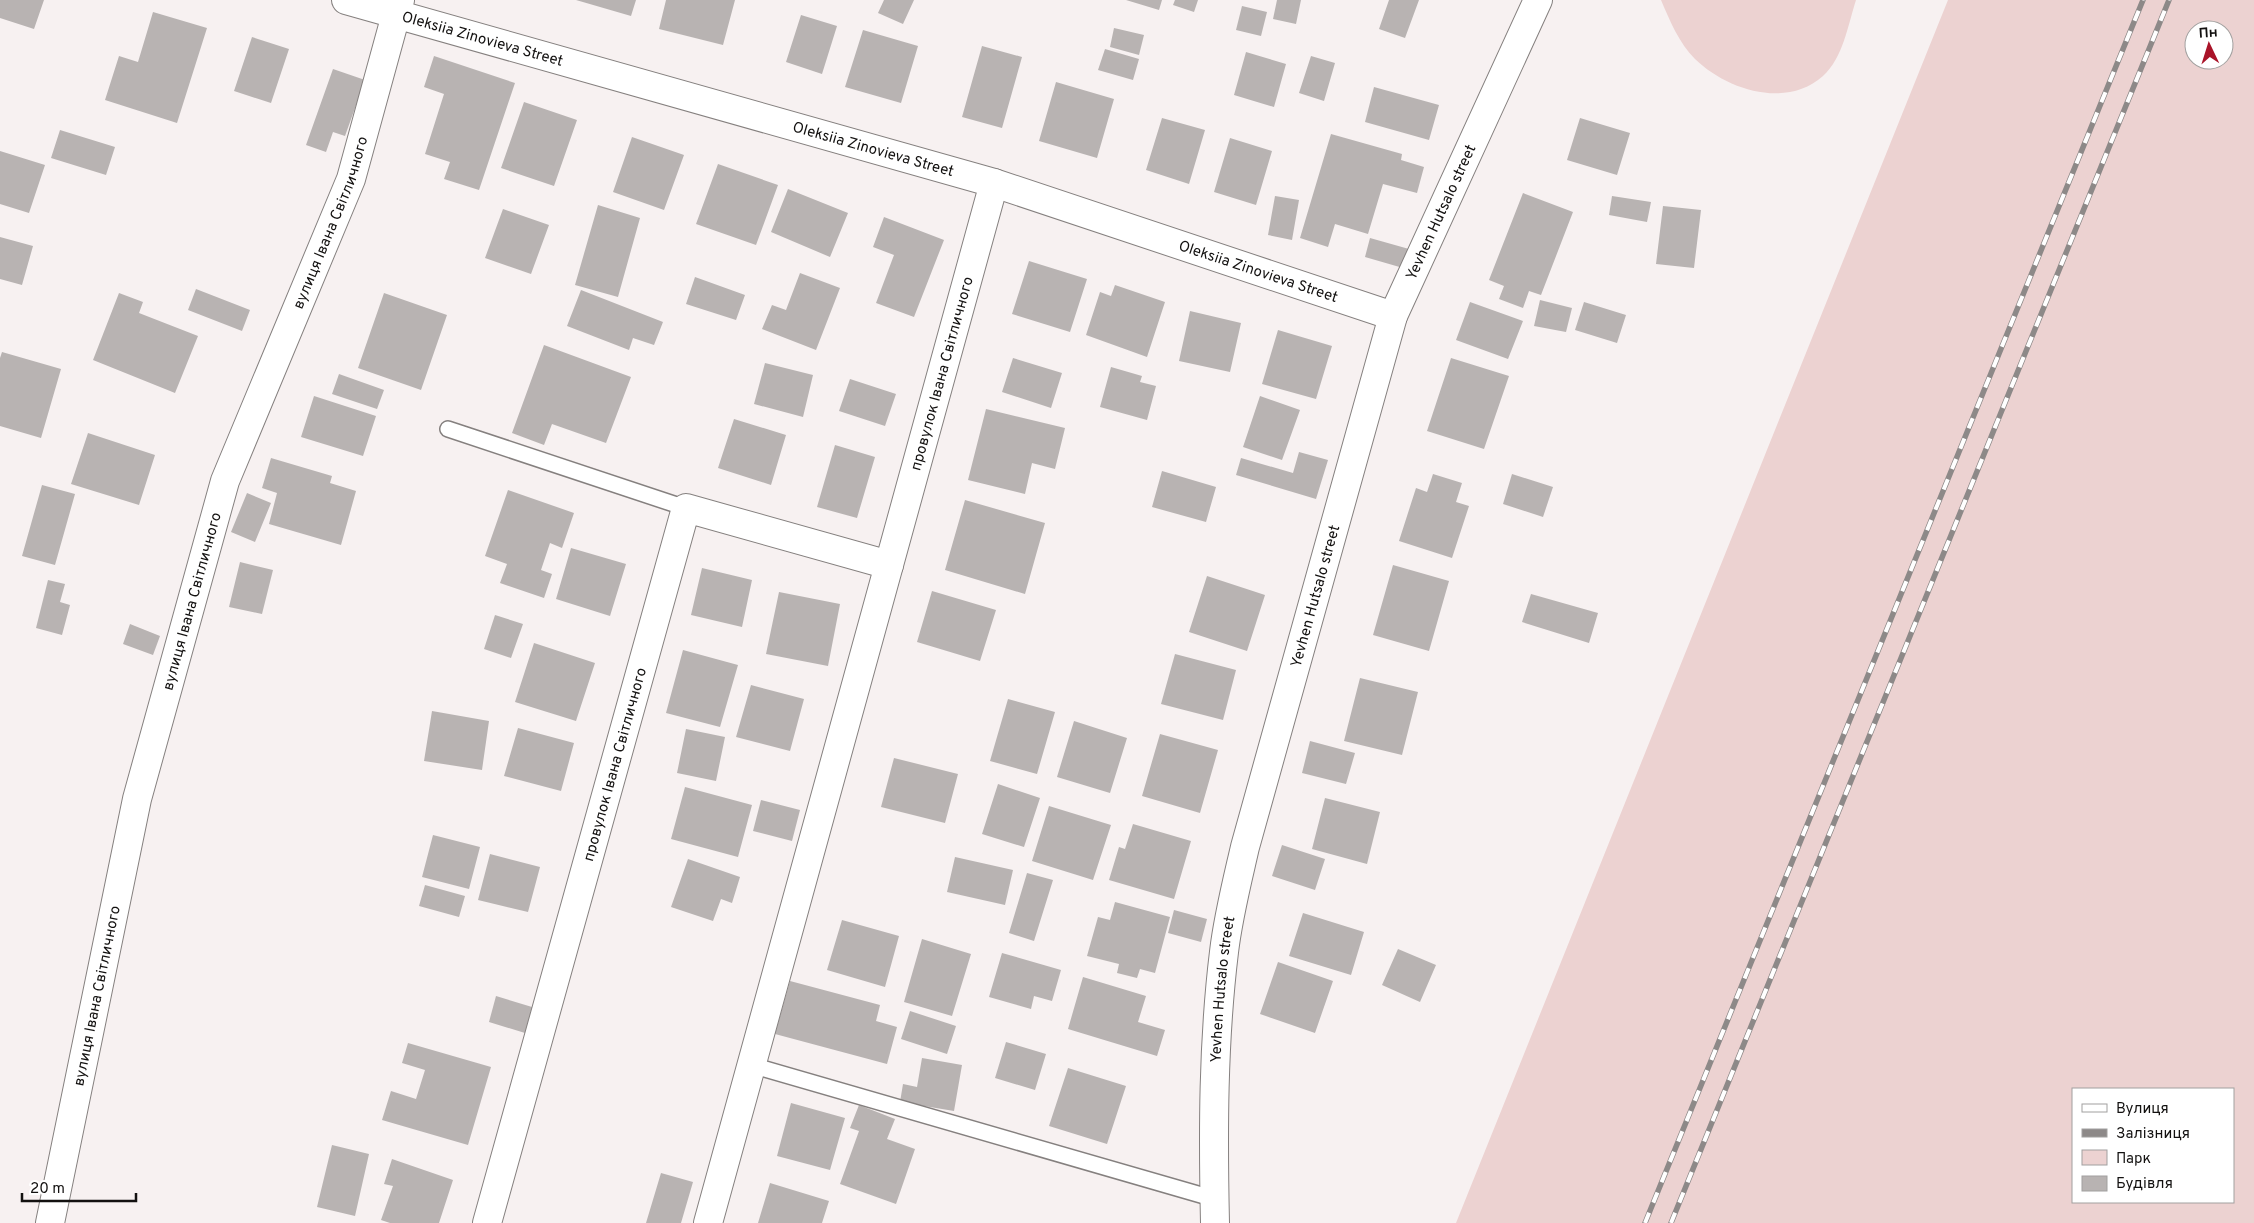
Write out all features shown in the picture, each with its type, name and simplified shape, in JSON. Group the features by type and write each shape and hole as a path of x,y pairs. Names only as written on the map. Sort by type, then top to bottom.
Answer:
{"street":[{"name":"Oleksiia Zinovieva Street","path":"346,0 398,8 994,183 1393,316"},
{"name":"Yevhen Hutsalo street","path":"1215,1211 1216,1040 1224,951 1231,910 1246,847 1393,316 1538,0"},
{"name":"вулиця Івана Світличного","path":"50,1223 137,799 225,482 351,179 398,8"},
{"name":"провулок Івана Світличного","path":"708,1223 994,183"},
{"name":"провулок Івана Світличного","path":"487,1223 686,508"},
{"path":"686,508 889,565"}],"lane":[{"path":"448,429 686,508"},
{"path":"750,1065 1215,1211"}],"green space":[{"path":"1661,0 1856,0 1844,41 1830,69 1808,86 1792,92 1775,93 1757,92 1740,87 1708,70 1684,46"},
{"path":"1948,0 2254,0 2254,1223 1456,1223"}],"building":[{"path":"0,0 44,0 34,29 0,18"},
{"path":"576,0 636,0 631,16"},
{"path":"666,0 735,0 723,45 659,29"},
{"path":"884,0 914,0 903,24 878,13"},
{"path":"1126,0 1162,0 1159,10"},
{"path":"1175,0 1198,0 1194,12 1173,5"},
{"path":"1277,0 1301,0 1296,24 1273,19"},
{"path":"1389,0 1419,0 1405,38 1379,29"},
{"path":"1242,6 1267,12 1261,36 1236,30"},
{"path":"153,12 207,28 177,123 105,100 119,56 138,62"},
{"path":"801,15 837,26 822,74 786,62"},
{"path":"1114,28 1144,35 1139,55 1110,47"},
{"path":"863,30 918,46 901,103 845,87"},
{"path":"252,37 289,49 271,103 234,91"},
{"path":"982,46 1022,57 1002,128 962,117"},
{"path":"1105,49 1139,59 1133,80 1098,70"},
{"path":"1246,52 1286,64 1274,107 1234,95"},
{"path":"434,56 515,83 479,190 444,179 450,162 425,154 444,94 424,87"},
{"path":"1311,56 1335,63 1324,101 1299,93"},
{"path":"333,69 365,80 345,136 333,132 326,152 306,145"},
{"path":"1056,82 1114,99 1097,158 1039,141"},
{"path":"1374,87 1439,105 1429,140 1365,122"},
{"path":"524,102 577,120 554,186 501,168"},
{"path":"1162,118 1205,130 1189,184 1146,170"},
{"path":"1580,118 1630,133 1617,175 1567,160"},
{"path":"60,130 115,147 106,175 51,158"},
{"path":"1331,134 1402,154 1401,160 1424,167 1417,193 1383,184 1368,234 1335,224 1328,247 1300,238"},
{"path":"632,137 684,155 664,210 613,192"},
{"path":"1230,138 1272,151 1256,205 1214,192"},
{"path":"0,151 45,165 29,213 0,204"},
{"path":"718,164 778,185 756,245 696,224"},
{"path":"788,189 848,213 830,257 771,232"},
{"path":"1523,193 1573,212 1541,295 1529,291 1523,308 1499,299 1504,286 1489,280"},
{"path":"1275,196 1299,200 1292,240 1268,235"},
{"path":"1612,196 1651,202 1647,222 1609,215"},
{"path":"598,205 640,218 618,297 575,285"},
{"path":"1663,206 1701,210 1694,268 1656,264"},
{"path":"503,209 549,225 531,274 485,258"},
{"path":"884,217 944,240 914,317 876,303 894,255 873,247"},
{"path":"0,237 33,246 22,285 0,279"},
{"path":"1370,238 1409,249 1403,268 1365,257"},
{"path":"1029,261 1087,279 1070,332 1012,314"},
{"path":"800,273 840,288 816,350 762,329 772,305 786,310"},
{"path":"695,277 745,295 736,320 686,304"},
{"path":"1115,285 1165,302 1147,357 1086,335 1100,292 1111,296"},
{"path":"196,289 250,310 242,331 188,310"},
{"path":"581,290 663,322 654,345 633,338 629,350 567,326"},
{"path":"119,293 143,302 139,313 198,336 175,393 93,360"},
{"path":"384,293 447,315 421,390 358,368"},
{"path":"1540,300 1572,308 1566,332 1534,326"},
{"path":"1470,302 1523,321 1508,359 1456,340"},
{"path":"1584,302 1626,315 1617,343 1575,330"},
{"path":"1190,311 1241,323 1230,372 1179,361"},
{"path":"1278,330 1332,346 1316,399 1262,384"},
{"path":"544,345 631,377 606,443 552,424 544,445 512,433"},
{"path":"2,352 61,369 41,438 0,426 0,358"},
{"path":"1013,358 1062,373 1051,408 1002,392"},
{"path":"1451,358 1509,376 1484,449 1427,431"},
{"path":"765,363 813,375 803,417 754,404"},
{"path":"1111,367 1142,376 1140,382 1156,386 1147,420 1100,407"},
{"path":"339,374 384,390 377,409 332,394"},
{"path":"850,379 896,394 885,426 839,411"},
{"path":"314,396 376,416 363,456 301,437"},
{"path":"1260,396 1300,410 1282,460 1243,447"},
{"path":"986,409 1065,428 1055,469 1032,463 1025,494 968,480"},
{"path":"734,419 786,435 771,485 718,468"},
{"path":"88,433 155,455 139,505 71,484"},
{"path":"835,445 875,457 857,518 817,507"},
{"path":"1299,452 1328,460 1316,499 1236,475 1241,458 1293,473"},
{"path":"271,458 332,476 330,483 356,491 341,545 269,524 277,493 262,488"},
{"path":"1162,471 1216,487 1206,522 1152,507"},
{"path":"1433,474 1462,483 1456,502 1469,506 1452,558 1399,541 1416,488 1427,492"},
{"path":"1512,474 1553,487 1543,517 1503,504"},
{"path":"42,485 75,494 55,565 22,556"},
{"path":"508,490 574,513 562,548 550,543 541,570 552,574 544,598 500,583 507,564 485,556"},
{"path":"247,493 271,503 255,542 231,532"},
{"path":"965,500 1045,523 1025,594 945,570"},
{"path":"571,548 626,564 610,616 556,599"},
{"path":"240,562 273,570 262,614 229,607"},
{"path":"1393,565 1449,581 1429,651 1373,635"},
{"path":"702,568 752,580 742,627 691,615"},
{"path":"1207,576 1265,595 1247,651 1189,632"},
{"path":"48,580 65,584 60,602 70,605 62,635 36,628"},
{"path":"932,591 996,610 980,661 917,642"},
{"path":"779,592 840,604 828,666 766,654"},
{"path":"1531,594 1598,613 1589,643 1522,622"},
{"path":"495,615 523,624 511,658 484,649"},
{"path":"130,624 160,636 153,655 123,644"},
{"path":"534,643 595,663 576,721 515,702"},
{"path":"683,650 738,665 720,727 666,713"},
{"path":"1175,654 1236,670 1223,720 1161,704"},
{"path":"1360,678 1418,692 1402,755 1344,741"},
{"path":"751,685 804,699 790,751 736,737"},
{"path":"1008,699 1055,712 1037,774 990,761"},
{"path":"432,711 489,721 482,770 424,761"},
{"path":"1074,721 1127,738 1110,793 1057,777"},
{"path":"518,728 574,743 561,791 504,776"},
{"path":"686,729 725,737 716,781 677,773"},
{"path":"1160,734 1218,750 1200,813 1142,796"},
{"path":"1310,741 1355,753 1346,784 1302,773"},
{"path":"894,758 958,774 945,823 881,807"},
{"path":"998,784 1040,798 1024,847 982,834"},
{"path":"685,787 752,805 738,857 671,839"},
{"path":"1325,798 1380,812 1367,864 1312,849"},
{"path":"761,800 800,810 792,841 753,831"},
{"path":"1049,806 1111,825 1093,880 1032,861"},
{"path":"1133,824 1191,841 1174,899 1109,880 1119,847 1125,849"},
{"path":"433,835 480,847 469,889 422,877"},
{"path":"1282,845 1325,859 1315,890 1272,876"},
{"path":"490,854 540,867 528,912 478,900"},
{"path":"955,857 1013,870 1005,905 947,892"},
{"path":"688,859 740,877 732,903 721,899 713,921 671,907"},
{"path":"1027,873 1053,880 1034,941 1009,933"},
{"path":"425,885 465,896 459,917 419,906"},
{"path":"1115,902 1170,917 1155,973 1140,969 1137,978 1117,973 1119,964 1087,956 1098,917 1110,920"},
{"path":"1174,910 1207,919 1201,942 1168,933"},
{"path":"1303,913 1364,932 1351,975 1289,956"},
{"path":"842,920 899,936 885,987 827,970"},
{"path":"922,939 971,954 952,1016 904,1002"},
{"path":"1398,949 1436,965 1420,1002 1382,985"},
{"path":"1002,953 1061,970 1052,1001 1034,996 1031,1009 989,997"},
{"path":"1278,962 1333,981 1315,1033 1260,1014"},
{"path":"1083,977 1146,996 1138,1022 1165,1030 1157,1056 1068,1029"},
{"path":"790,981 880,1005 876,1021 897,1027 887,1064 775,1034"},
{"path":"496,996 532,1007 525,1033 489,1022"},
{"path":"910,1011 956,1026 947,1054 901,1039"},
{"path":"1006,1042 1046,1054 1035,1090 995,1078"},
{"path":"408,1043 491,1067 468,1145 382,1120 391,1091 416,1099 425,1070 402,1063"},
{"path":"922,1058 962,1065 954,1111 900,1102 903,1084 917,1087"},
{"path":"1068,1068 1126,1086 1107,1144 1049,1126"},
{"path":"791,1103 845,1118 830,1170 777,1156"},
{"path":"859,1105 895,1119 887,1139 915,1149 896,1204 840,1184 859,1131 850,1128"},
{"path":"332,1145 369,1154 355,1216 317,1207"},
{"path":"392,1159 453,1180 439,1223 390,1223 381,1220 393,1186 384,1184"},
{"path":"661,1173 693,1182 681,1223 646,1223"},
{"path":"770,1183 829,1201 822,1223 758,1223"}],"railway":[{"path":"1645,1223 2143,0"},
{"path":"1671,1223 2169,0"}]}
